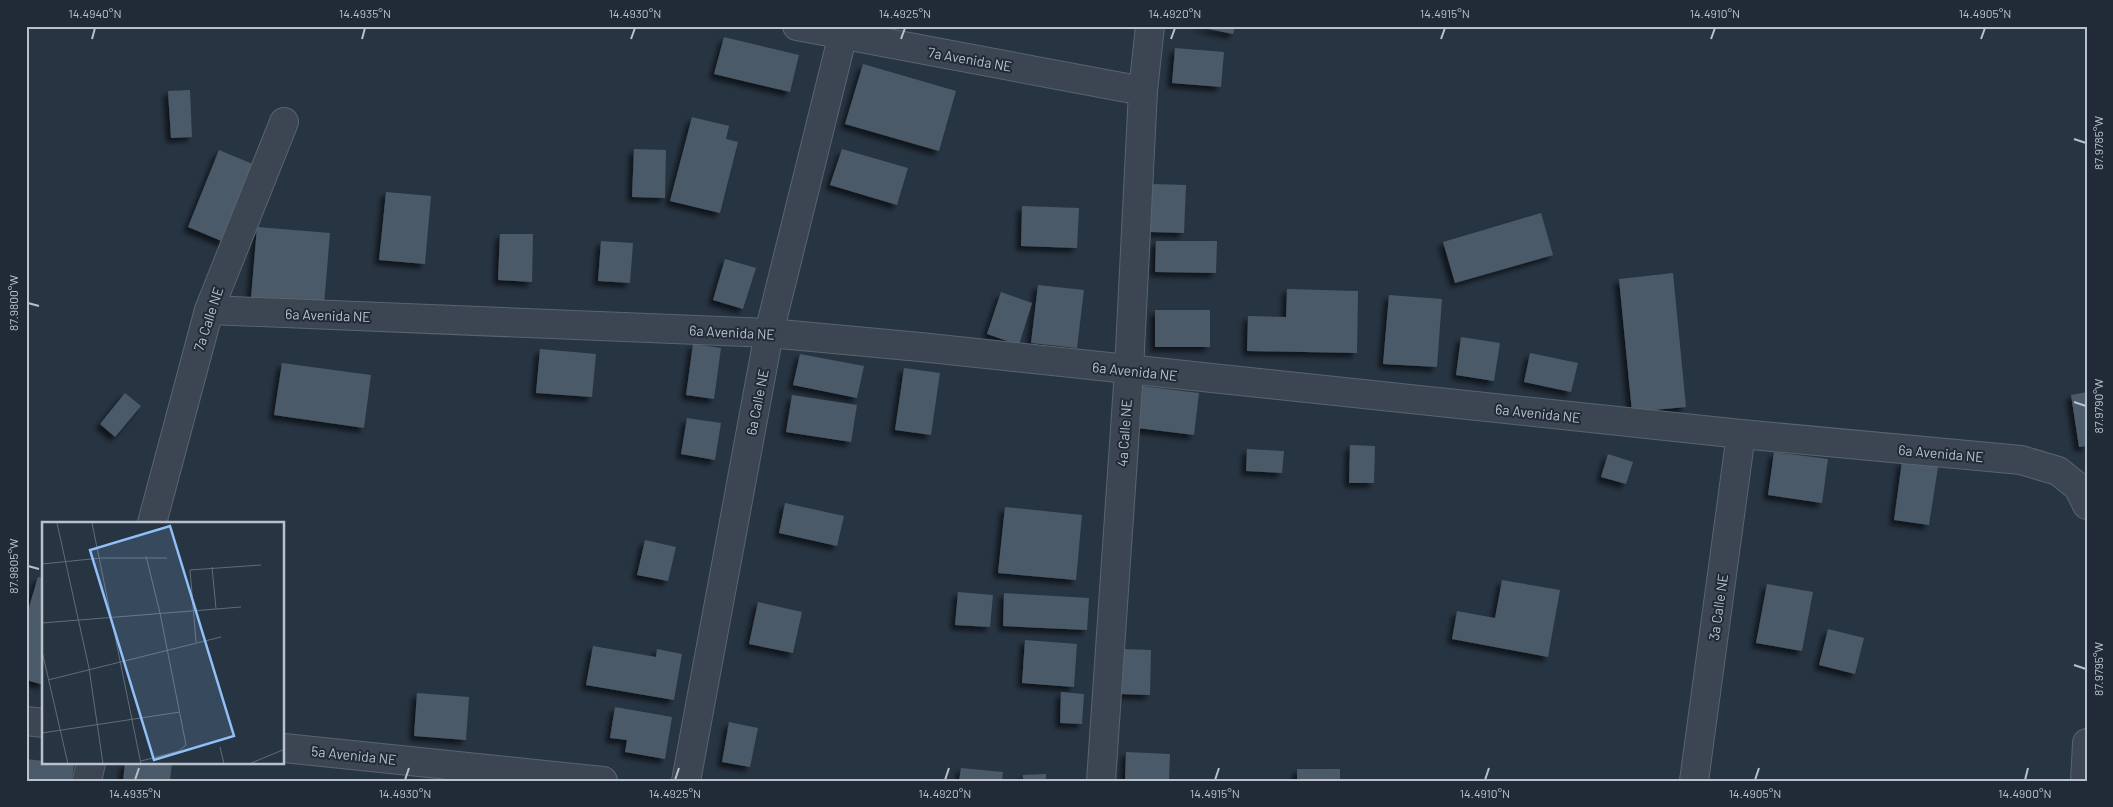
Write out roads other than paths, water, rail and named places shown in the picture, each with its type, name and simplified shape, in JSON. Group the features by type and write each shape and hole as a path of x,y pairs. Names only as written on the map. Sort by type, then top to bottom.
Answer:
{"street":[{"name":"7a Avenida NE","path":"797,26 844,31 1143,91"},
{"name":"4a Calle NE","path":"1101,781 1129,370 1143,91 1150,26"},
{"name":"6a Calle NE","path":"686,781 770,333 844,31"},
{"name":"7a Calle NE","path":"152,522 209,310 284,122"},
{"name":"6a Avenida NE","path":"209,310 770,333 920,347 1741,434 2021,460 2058,471 2078,487 2087,505"},
{"name":"3a Calle NE","path":"1694,781 1741,434"},
{"path":"26,721 42,723"},
{"path":"2085,781 2087,743"},
{"name":"5a Avenida NE","path":"285,748 603,781"},
{"path":"87,781 91,764"}]}
